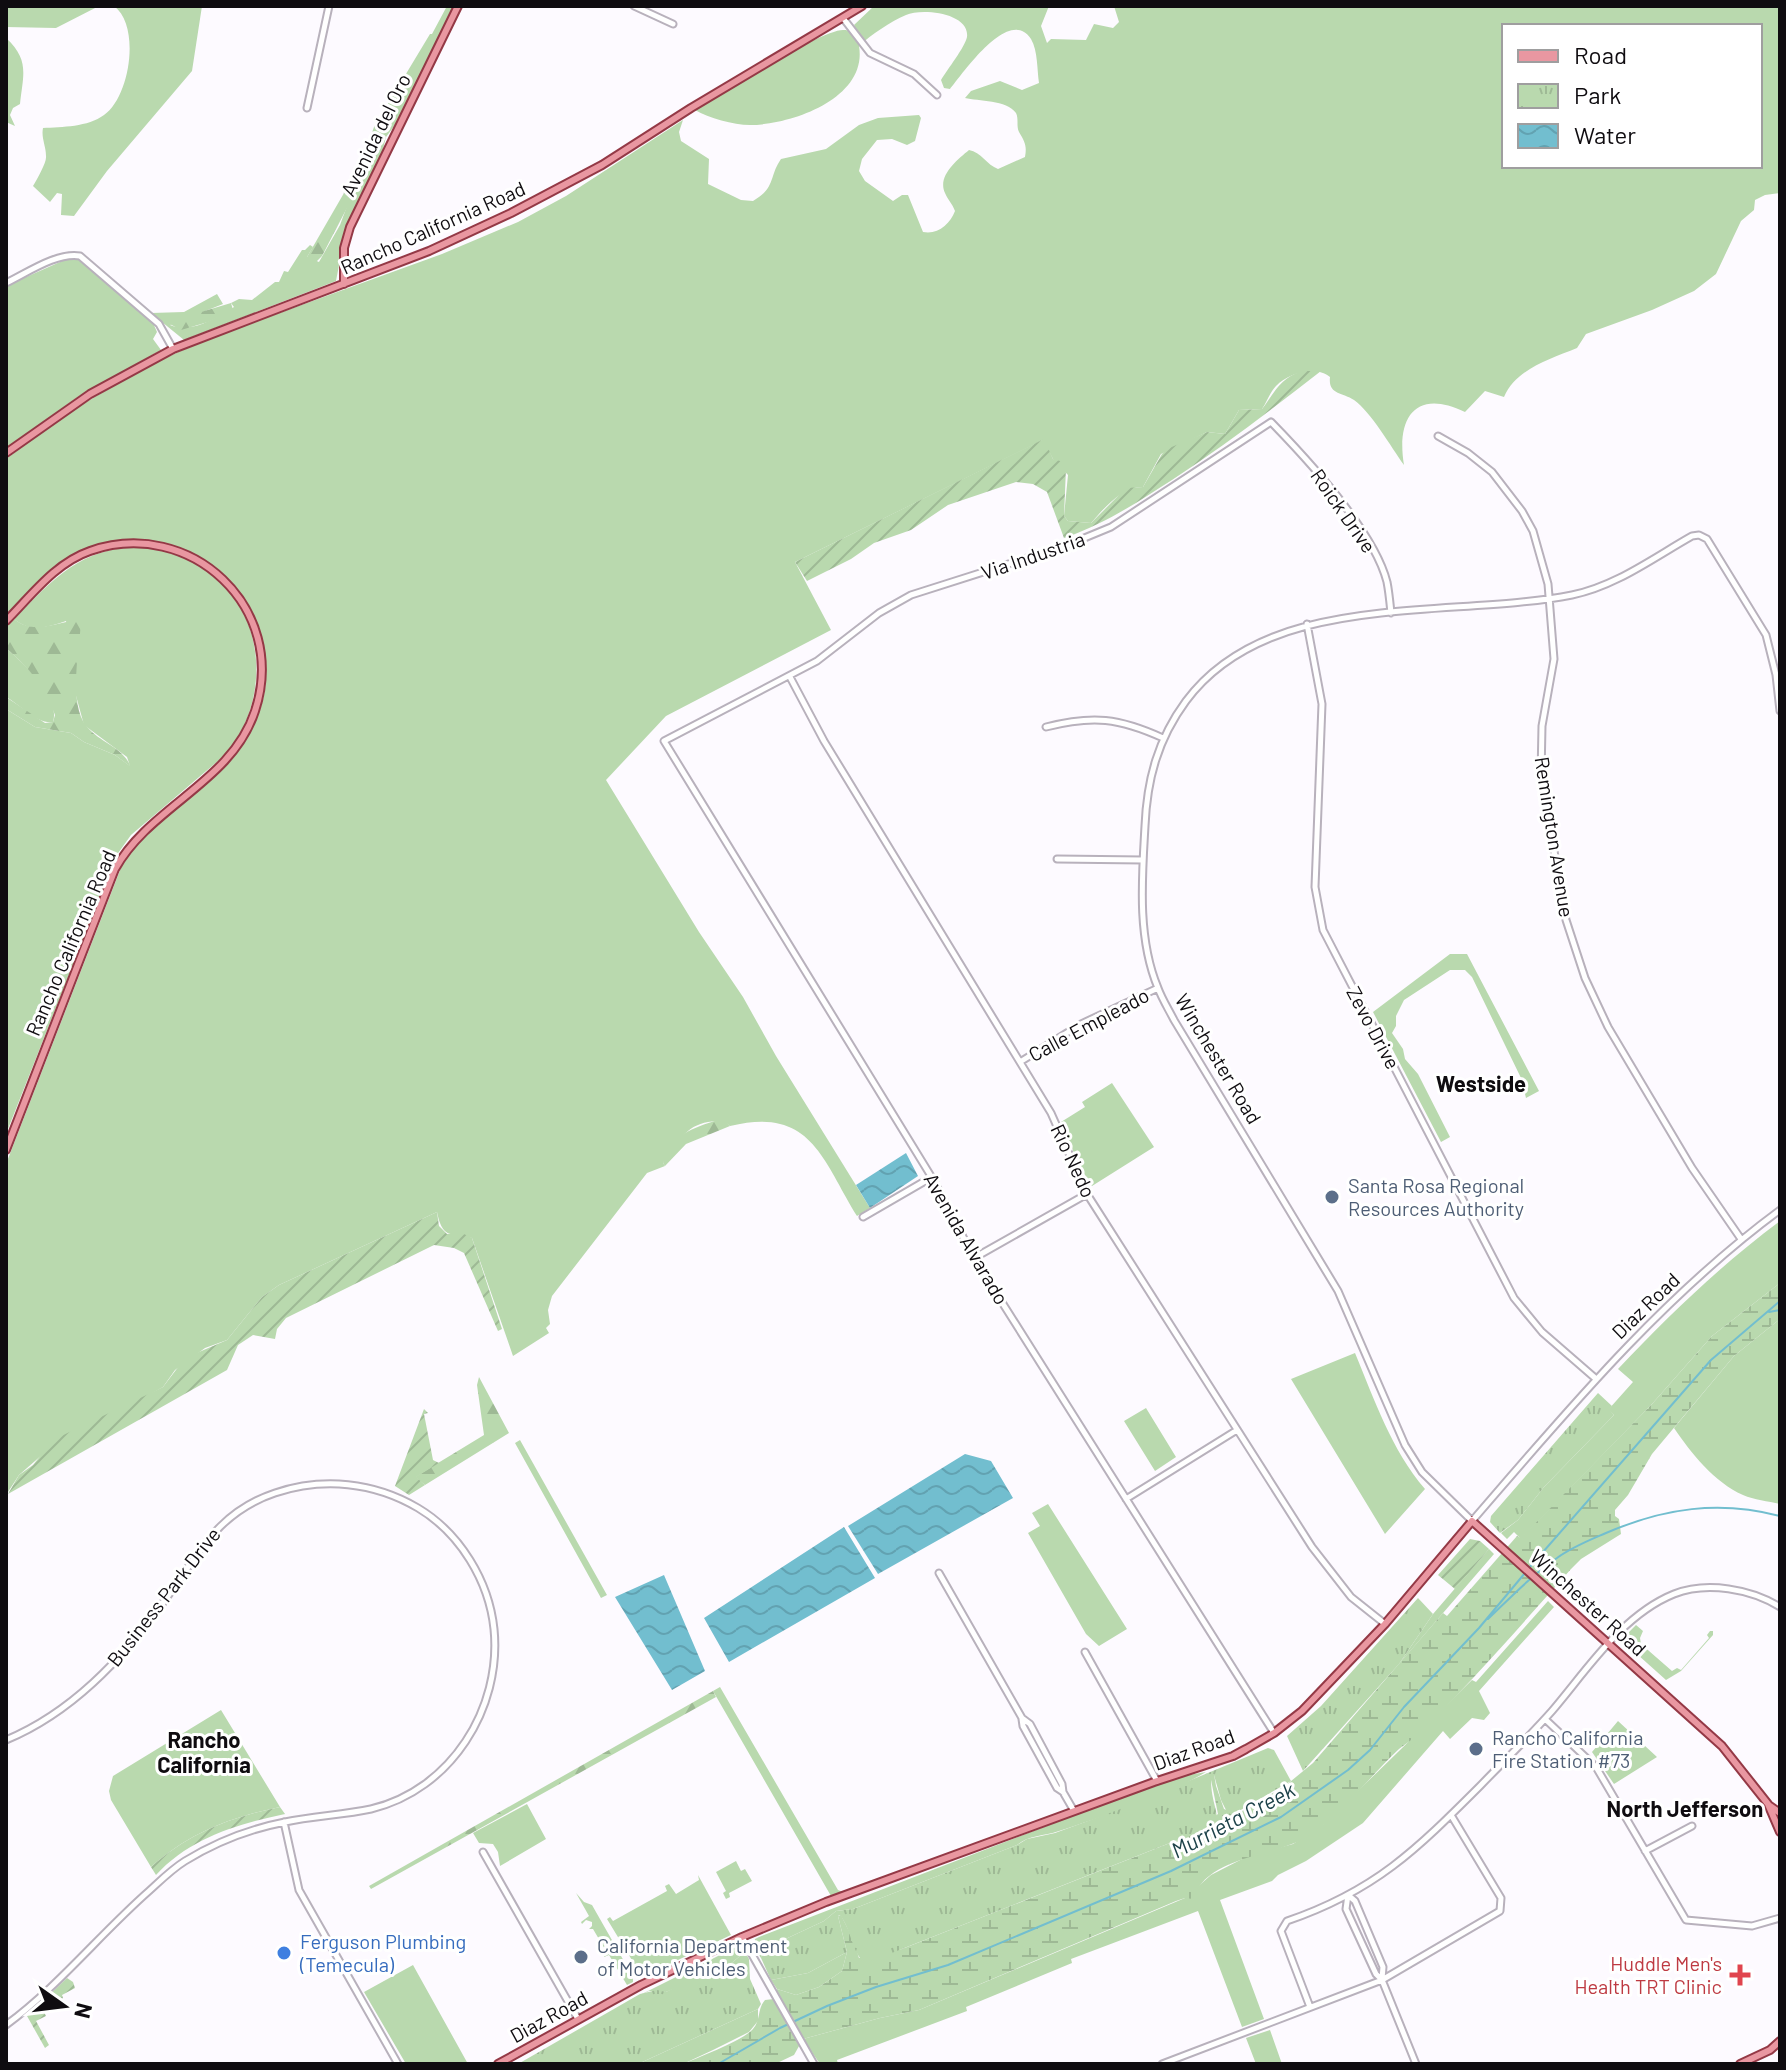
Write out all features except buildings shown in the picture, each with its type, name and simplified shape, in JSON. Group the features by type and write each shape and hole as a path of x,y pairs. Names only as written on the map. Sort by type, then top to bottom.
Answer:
{"main road":[{"name":"Avenida del Oro","path":"344,284 344,248 350,227 458,6"},
{"name":"Rancho California Road","path":"6,453 90,394 173,349 476,230 571,182 862,6"},
{"name":"Rancho California Road","path":"6,621 58,569 86,552 124,544 165,547 196,559 216,572 233,589 255,629 262,673 254,715 235,750 145,828 115,869 6,1150"},
{"name":"Winchester Road","path":"1472,1521 1722,1746 1770,1806 1780,1813"},
{"name":"Diaz Road","path":"498,2064 641,1985 742,1937 826,1902 1233,1756 1274,1733 1302,1711 1385,1624 1472,1521"},
{"name":"Winchester Road","path":"1770,1806 1780,1832"},
{"path":"1740,2064 1770,2050 1780,2041"},
{"path":"1770,2050 1780,2049"}],"street":[{"path":"307,108 329,6"},
{"path":"634,6 673,24"},
{"path":"843,18 870,53 914,74 937,95"},
{"path":"6,283 59,258 80,256 159,324 173,349"},
{"name":"Roick Drive","path":"1271,422 1310,464 1367,540 1387,582 1391,613"},
{"name":"Via Industria","path":"664,741 790,677 817,661 879,613 911,595 1065,546 1111,527 1271,422"},
{"name":"Remington Avenue","path":"1438,436 1482,463 1506,488 1522,511 1540,550 1549,598 1554,668 1542,726 1541,776 1566,920 1585,978 1608,1027 1692,1168 1741,1239"},
{"name":"Winchester Road","path":"1472,1521 1422,1472 1405,1445 1338,1291 1176,1024 1158,988 1143,922 1143,860 1147,794 1163,738 1190,695 1223,663 1267,637 1307,624 1549,598 1593,590 1699,535 1707,539 1766,635 1776,675 1780,711"},
{"name":"Zevo Drive","path":"1307,624 1322,704 1315,887 1323,930 1514,1298 1542,1332 1595,1378"},
{"name":"Rio Nedo","path":"790,677 830,751 1051,1113 1087,1194 1330,1572 1351,1597 1385,1624"},
{"path":"1046,727 1092,719 1116,720 1163,738"},
{"name":"Avenida Alvarado","path":"664,741 932,1177 974,1258 1274,1733"},
{"path":"1057,859 1143,860"},
{"name":"Calle Empleado","path":"1020,1062 1081,1024 1158,988"},
{"path":"863,1217 932,1177"},
{"path":"974,1258 1087,1194"},
{"name":"Diaz Road","path":"1472,1521 1595,1378 1741,1239 1780,1210"},
{"path":"1126,1500 1237,1430"},
{"name":"Business Park Drive","path":"6,1740 55,1712 88,1688 117,1661 163,1603 202,1545 232,1515 274,1493 325,1483 355,1485 390,1494 415,1506 440,1524 460,1547 487,1594 495,1644 493,1676 477,1722 449,1763 406,1794 374,1808 284,1822 215,1843 180,1863 6,2025"},
{"path":"939,1573 1022,1718 1030,1724 1074,1811"},
{"path":"1310,2007 1281,1931 1282,1925 1348,1895 1396,1865 1451,1815 1545,1719 1639,1615 1677,1593 1710,1588 1761,1596 1780,1607"},
{"path":"1085,1652 1157,1781"},
{"path":"1545,1719 1596,1767 1686,1920 1752,1926 1780,1918"},
{"path":"1162,2064 1382,1980 1500,1911 1501,1898 1451,1815"},
{"path":"284,1822 299,1890 398,2064"},
{"path":"1645,1851 1692,1826"},
{"path":"483,1852 578,2019"},
{"path":"1348,1895 1346,1909 1376,1974 1382,1980 1416,2064"},
{"path":"1348,1895 1355,1901 1383,1967 1382,1980"},
{"path":"742,1937 814,2064"}],"green space":[{"path":"6,6 99,6 56,28 6,27"},
{"path":"114,6 202,6 192,71 107,171 74,216 61,215 62,194 57,193 50,202 33,186 46,159 43,128 90,122 113,106 126,78 130,45 122,16"},
{"path":"447,6 454,6 395,125 386,137 381,157 346,229 336,281 184,340 151,313 184,312 217,294 223,304 170,325 195,326 234,307 231,303 239,299 252,300 279,282 284,271 288,272 302,250 310,245 313,247 307,257 319,262 340,225 350,198 341,185 352,182 354,174 358,173 374,127"},
{"path":"874,6 1049,6 1041,26 1047,43 1051,39 1086,40 1094,24 1113,28 1119,22 1114,6 1780,6 1780,193 1755,200 1754,210 1741,221 1716,274 1694,291 1586,334 1577,348 1525,372 1509,387 1504,397 1485,391 1465,412 1434,403 1413,412 1403,433 1404,465 1360,406 1331,387 1330,377 1324,373 1302,372 1276,386 1262,409 1239,410 1225,434 1207,432 1161,454 1143,487 1121,494 1091,523 1068,521 1064,516 1068,475 1053,459 1043,440 795,562 831,630 666,716 606,780 699,932 743,997 870,1208 857,1216 823,1157 797,1131 779,1124 757,1122 730,1126 715,1121 703,1123 681,1138 663,1163 665,1166 647,1173 552,1296 548,1310 550,1324 546,1328 549,1333 513,1356 472,1238 448,1233 441,1226 437,1212 279,1285 262,1297 227,1340 205,1348 175,1370 163,1387 43,1454 19,1475 6,1495 6,1164 124,860 150,830 229,763 255,722 263,700 266,675 262,641 251,611 233,585 209,564 182,549 151,541 118,541 73,554 42,578 6,615 6,459 63,416 142,369 200,342 442,254 518,222 566,196 683,120 679,132 681,141 709,159 708,184 741,200 753,201 769,186 781,159 826,149 859,125 878,118 919,115 921,118 915,141 907,145 892,139 877,140 862,159 859,171 865,181 893,201 908,195 923,232 938,230 947,224 955,211 943,187 946,175 964,154 973,151 998,169 1025,157 1025,144 1018,130 1017,115 1012,109 999,103 965,98 971,91 1000,81 1022,90 1039,83 1033,44 1022,31 1011,30 999,36 975,58 950,89 944,88 941,80 966,41 966,29 961,22 944,14 913,13 888,25 859,46 859,64 852,80 840,94 805,114 750,125 721,120 695,110 815,40 833,32 844,30 855,36 858,32 854,25"},
{"path":"6,38 19,54 23,68 20,104 13,108 10,115 15,126 6,122"},
{"path":"344,193 350,202 322,256 311,267 307,257"},
{"path":"69,258 84,262 153,323 157,332 153,339 161,350 79,396 6,448 6,286"},
{"path":"231,303 233,310 208,322 181,330 168,323 169,317 191,315"},
{"path":"1302,371 1321,371 1172,480 1120,512 1064,538 1047,492 1033,484 1016,482 948,505 911,530 874,543 851,559 807,581 795,562 1044,439 1053,459 1066,468 1064,516 1068,521 1091,523 1126,488 1143,487 1167,449 1207,432 1225,434 1239,410 1262,409 1283,382"},
{"path":"145,547 176,555 204,568 225,586 240,607 251,631 256,657 256,683 250,709 240,733 225,755 131,835 116,856 6,1134 6,709 35,727 71,733 130,766 127,757 84,725 75,692 76,678 66,621 33,627 14,619 57,578 87,558 123,548"},
{"path":"14,619 38,627 81,620 76,678 78,708 90,730 118,751 131,767 115,755 71,733 35,727 6,709 6,697 45,723 53,722 55,715 35,678 6,648 6,627"},
{"path":"6,648 46,691 54,712 53,722 35,717 6,697"},
{"path":"1450,954 1467,954 1539,1091 1526,1098 1521,1078 1472,977 1465,970 1450,970 1404,1000 1392,1033 1403,1049 1405,1059 1418,1074 1450,1137 1441,1142 1373,1012"},
{"path":"1112,1083 1154,1147 1092,1186 1080,1167 1061,1122 1085,1107 1082,1102"},
{"path":"718,1120 730,1126 686,1144 665,1166 663,1163 667,1153 677,1139"},
{"path":"437,1212 439,1226 447,1234 462,1233 472,1238 502,1329 498,1331 464,1253 434,1245 286,1318 277,1329 275,1339 253,1335 238,1345 227,1370 8,1494 19,1475 33,1465 53,1440 163,1387 185,1358 227,1340 262,1297 279,1285"},
{"path":"1780,1221 1780,1283 1712,1336 1652,1404 1521,1539 1514,1532 1507,1539 1501,1533 1518,1520 1544,1487 1614,1415 1608,1410 1633,1382 1618,1369 1696,1291"},
{"path":"1780,1283 1780,1319 1734,1356 1652,1454 1628,1495 1615,1510 1621,1534 1581,1559 1438,1714 1312,1834 1213,1873 1201,1884 1193,1899 1176,1901 919,2010 803,2039 794,2055 775,2064 683,2064 747,2034 755,2026 765,2000 774,1999 777,1989 796,1995 819,1987 842,1971 847,1952 838,1916 841,1915 853,1939 859,1958 902,1949 1180,1839 1218,1814 1210,1775 1214,1774 1224,1809 1237,1814 1285,1786 1313,1763 1443,1613 1447,1616 1517,1536 1521,1538 1652,1404 1712,1336"},
{"path":"1780,1319 1780,1504 1747,1497 1722,1483 1696,1457 1674,1428 1734,1356"},
{"path":"1355,1353 1393,1441 1425,1489 1385,1534 1291,1379"},
{"path":"479,1377 509,1433 425,1485 415,1477 484,1435 477,1385"},
{"path":"1598,1393 1612,1406 1609,1410 1614,1415 1544,1487 1518,1520 1500,1533 1490,1522 1491,1516"},
{"path":"1146,1408 1176,1457 1155,1471 1124,1421"},
{"path":"424,1409 428,1413 424,1414 433,1460 439,1463 416,1477 425,1485 409,1495 395,1486"},
{"path":"520,1440 607,1595 601,1598 515,1443"},
{"path":"1048,1504 1127,1629 1099,1646 1086,1634 1028,1533 1040,1526 1032,1513"},
{"path":"1470,1539 1480,1541 1489,1549 1455,1589 1438,1575"},
{"path":"1489,1549 1494,1554 1399,1664 1433,1614"},
{"path":"1418,1598 1433,1614 1399,1664 1303,1771 1287,1736 1321,1706"},
{"path":"1548,1601 1554,1607 1479,1691 1490,1713 1484,1720 1472,1718 1450,1739 1443,1731 1363,1823 1272,1881 1220,1900 1264,2019 1242,2027 1198,1911 1071,1959 1072,1963 966,2007 967,2011 837,2060 838,2064 820,2064 803,2039 919,2010 1185,1898 1211,1875 1248,1856 1293,1844 1324,1824 1472,1680 1476,1682"},
{"path":"1636,1625 1643,1631 1641,1644 1672,1671 1677,1668 1681,1670 1709,1638 1707,1635 1710,1631 1713,1635 1681,1671 1666,1680 1628,1646 1627,1634"},
{"path":"720,1687 838,1890 843,1892 831,1896 713,1691"},
{"path":"713,1691 716,1697 371,1889 369,1886"},
{"path":"221,1710 280,1807 211,1828 180,1845 151,1867 111,1800 109,1791 113,1776"},
{"path":"1618,1721 1657,1757 1614,1784 1592,1752"},
{"path":"1268,1748 1274,1750 1291,1781 1232,1815 1227,1812 1214,1775 1211,1775 1215,1820 1180,1839 869,1962 860,1958 840,1915 847,1952 808,1973 771,1980 761,1958 762,1950 824,1921 836,1911 853,1909 1027,1839 1055,1833 1126,1807"},
{"path":"1206,1772 1134,1805 1027,1839 853,1909 836,1911 824,1921 762,1950 761,1958 753,1946 759,1937 1171,1778"},
{"path":"527,1804 546,1839 500,1866 493,1844 479,1843 473,1833"},
{"path":"280,1807 285,1814 215,1834 184,1851 156,1875 151,1867 180,1845 211,1828"},
{"path":"736,1861 752,1881 729,1893 730,1897 726,1899 723,1893 726,1891 716,1872"},
{"path":"698,1875 731,1935 641,1975 607,1919 610,1917 613,1921 667,1891 665,1886 669,1884 676,1894 699,1880"},
{"path":"576,1893 592,1905 633,1982 627,1985 609,1955 604,1957 606,1951 593,1929 589,1929 592,1922 586,1920 582,1924 589,1916"},
{"path":"738,1946 745,1952 729,1965 666,1992 649,1991 626,2002"},
{"path":"745,1952 749,1959 750,1979 761,2004 758,2009 638,2064 518,2064 640,1994 657,1990 666,1992 719,1963 729,1965"},
{"path":"847,1952 842,1971 819,1987 796,1995 777,1989 771,1980 808,1973"},
{"path":"413,1965 468,2064 406,2064 364,1992"},
{"path":"67,1978 75,1988 62,1995 63,1998 44,2012 46,2016 36,2021 49,2045 45,2048 27,2016"},
{"path":"758,2009 758,2021 749,2032 683,2064 638,2064"},
{"path":"1270,2030 1282,2064 1256,2064 1246,2038"}],"water":[{"path":"906,1153 918,1176 870,1208 856,1185"},
{"path":"965,1454 991,1461 1013,1498 878,1574 848,1526"},
{"path":"844,1527 875,1578 729,1662 704,1618"},
{"path":"664,1575 705,1671 672,1690 615,1597"}],"waterway":[{"name":"Murrieta Creek","path":"1529,1568 1711,1360 1780,1301"},
{"path":"1769,1312 1780,1310"},
{"path":"1488,1619 1530,1579 1563,1554 1628,1524 1692,1509 1735,1508 1780,1516"},
{"name":"Murrieta Creek","path":"718,2064 780,2028 827,2006 948,1965 1171,1871 1281,1817 1348,1770 1370,1750 1404,1707 1479,1628 1525,1573"}],"place":[{"name":"Santa Rosa Regional Resources Authority","path":"1332,1197"},
{"name":"Rancho California Fire Station #73","path":"1476,1749"},
{"name":"Ferguson Plumbing (Temecula)","path":"284,1953"},
{"name":"California Department of Motor Vehicles","path":"581,1957"},
{"name":"Huddle Men's Health TRT Clinic","path":"1740,1975"}],"district":[{"name":"Westside","path":"1481,1084"},
{"name":"Rancho California","path":"204,1752"},
{"name":"North Jefferson","path":"1685,1809"}]}
